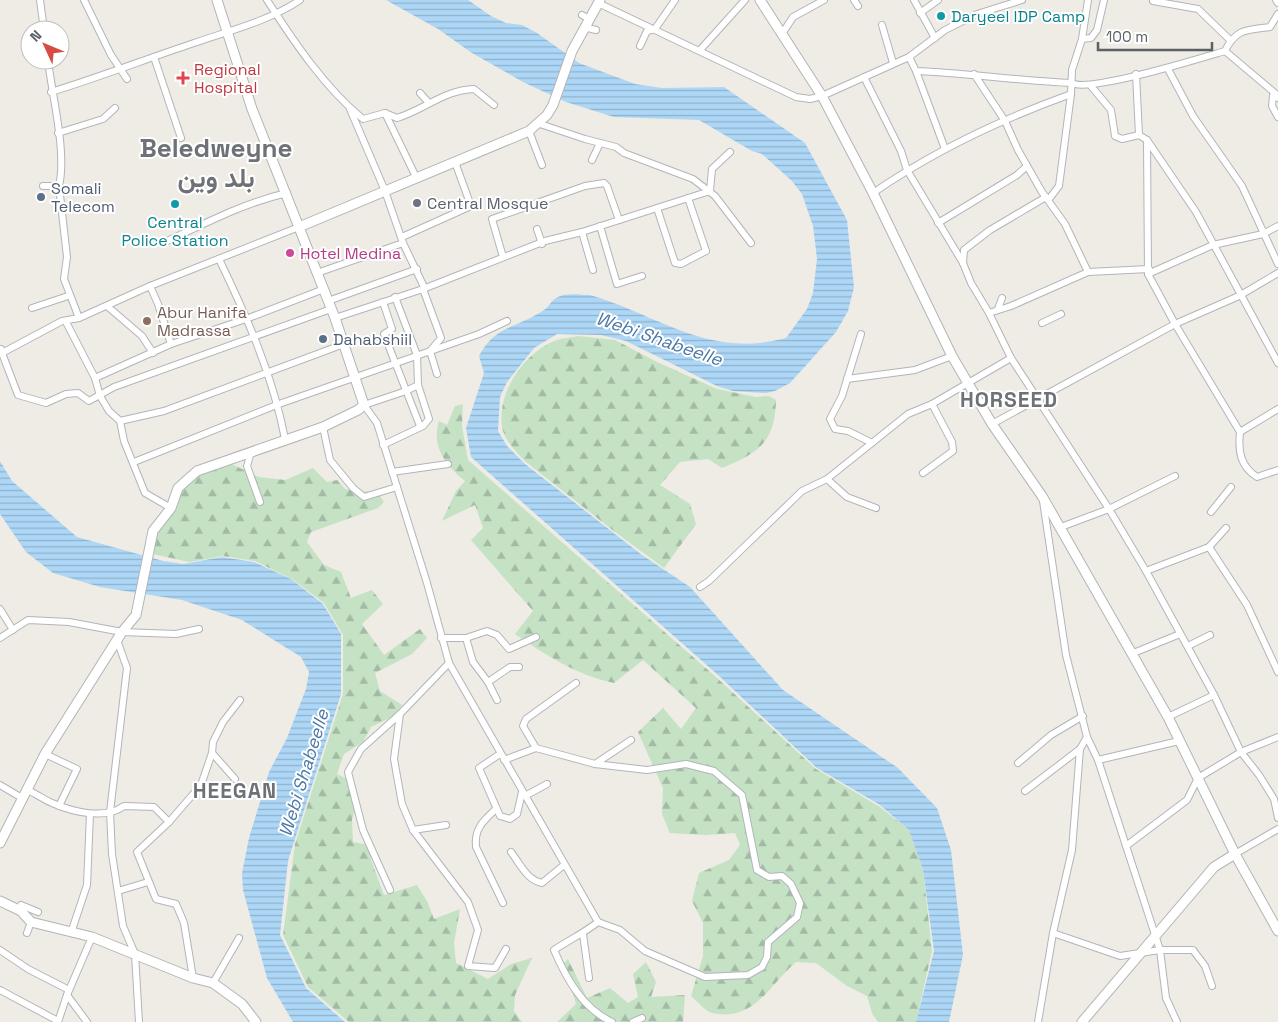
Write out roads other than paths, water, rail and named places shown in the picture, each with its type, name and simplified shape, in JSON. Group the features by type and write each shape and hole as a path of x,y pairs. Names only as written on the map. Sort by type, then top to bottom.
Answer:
{"street":[{"path":"40,0 43,20"},
{"path":"84,0 127,79"},
{"path":"217,0 255,118 287,193 324,289 364,405 377,423 449,663 502,757 523,794 598,922 620,930 645,951 705,977 748,975 762,967 767,957 768,942 797,917 800,903 791,884 782,876 769,877 757,870 742,795 714,772 686,764 647,770 595,764 536,748 502,757 479,768 496,810 500,816 510,819 516,814 523,794 547,784"},
{"path":"267,0 309,60 350,108 363,119 385,113 397,118 412,113 458,90 474,88 494,105"},
{"path":"52,92 228,32 276,13 300,0"},
{"path":"640,46 647,31 655,29 675,0"},
{"path":"700,50 745,0"},
{"path":"760,0 822,96 874,193 952,356 992,424 1042,496 1168,717 1235,854 1278,931"},
{"path":"782,34 793,17 824,0"},
{"path":"914,0 935,38"},
{"path":"920,13 938,0"},
{"path":"417,269 253,336 114,387 89,401 78,393 66,394 46,404 26,399 18,394 2,351 62,321 66,322 78,318 150,286 299,227 416,176 529,131 547,115 553,105 585,20 599,1 796,97 810,99 822,96 910,57 945,30 977,14 1022,0"},
{"path":"962,263 964,250 990,230 1047,198 1059,186 1072,94 1072,70 1082,39 1088,0"},
{"path":"1082,39 1091,38 1098,30 1104,0"},
{"path":"1153,1 1198,9 1230,40"},
{"path":"916,71 974,74 1016,81 1072,82 1076,85 1091,86 1136,74 1168,69 1224,51 1230,40 1250,28 1270,27 1278,14"},
{"path":"585,20 596,30"},
{"path":"882,25 893,63"},
{"path":"1224,51 1276,95 1272,106 1278,116"},
{"path":"154,57 181,138"},
{"path":"910,57 945,149"},
{"path":"1168,69 1193,116 1242,186 1278,264"},
{"path":"49,70 58,133 61,176 59,186 67,257 64,279 68,296 78,318"},
{"path":"974,74 1005,121 1027,166 1065,224 1088,272"},
{"path":"1136,74 1139,135"},
{"path":"864,77 901,151 907,170 962,263 1012,358 1109,509 1146,571 1188,646 1241,752 1259,775 1274,800 1278,818"},
{"path":"1091,86 1111,110 1116,136 1122,139 1139,135 1147,140 1196,212 1239,296 1268,341 1278,364"},
{"path":"420,93 429,103"},
{"path":"874,193 907,170 945,149 1005,121 1072,94"},
{"path":"58,133 103,119 115,108"},
{"path":"350,108 385,191 403,240 417,269 442,338 430,351"},
{"path":"385,113 416,176"},
{"path":"537,123 616,147 624,153 693,179 710,191 751,242"},
{"path":"529,131 542,165"},
{"path":"1147,140 1149,271 1175,324 1240,432 1238,445 1243,464 1248,472 1257,477 1278,470"},
{"path":"592,160 600,143"},
{"path":"710,191 712,169 730,152"},
{"path":"317,273 403,240 471,206 455,162"},
{"path":"938,223 1017,175 1027,166"},
{"path":"503,257 492,219 585,186 604,183 607,186 619,220"},
{"path":"43,186 59,186"},
{"path":"335,318 423,288 503,257 710,191"},
{"path":"163,244 235,209 258,200 287,193"},
{"path":"657,208 675,263 681,264 706,251 688,198"},
{"path":"600,226 618,284 642,276"},
{"path":"989,313 1011,306 1088,272 1149,271 1213,245 1263,234 1278,226"},
{"path":"537,229 542,244"},
{"path":"582,232 593,270"},
{"path":"219,259 268,372 279,404 285,439"},
{"path":"992,424 1038,397 1175,324 1239,296 1278,274"},
{"path":"150,286 172,344"},
{"path":"95,378 172,344 246,319 324,289"},
{"path":"32,308 68,296"},
{"path":"383,445 420,426 424,426 429,419 418,385 417,355 395,297"},
{"path":"998,309 1002,298"},
{"path":"383,302 392,330 384,334 420,426"},
{"path":"106,306 142,336 153,353"},
{"path":"1042,323 1061,314"},
{"path":"134,462 279,404 430,351 507,321"},
{"path":"66,322 95,378 100,396 109,411 120,421 124,441 146,492 171,508"},
{"path":"861,334 842,396 830,419 835,429 848,431 872,443"},
{"path":"120,421 164,411 344,344"},
{"path":"430,351 437,374"},
{"path":"848,379 915,370 952,356"},
{"path":"700,587 709,581 802,491 827,480 908,414 932,404 1012,358"},
{"path":"0,843 45,754 119,636 136,615 152,544 153,531 171,508 178,488 197,471 323,427 358,410 364,405 418,385"},
{"path":"923,473 952,450 952,442 932,404"},
{"path":"1240,432 1278,409"},
{"path":"323,427 330,460 353,488 364,498 397,487"},
{"path":"252,452 247,466 260,502"},
{"path":"392,472 448,464"},
{"path":"1060,527 1109,509 1175,476"},
{"path":"827,480 847,497 876,508"},
{"path":"1211,512 1231,487"},
{"path":"1042,496 1066,655 1087,737 1098,760 1154,937 1160,950 1166,998 1178,1022"},
{"path":"1146,571 1209,547 1226,528"},
{"path":"1209,547 1247,605 1278,672"},
{"path":"0,609 13,630"},
{"path":"0,638 28,620 69,622 119,636 176,634 199,629"},
{"path":"441,638 466,638 487,631 493,632 508,648 536,637"},
{"path":"1131,654 1180,634"},
{"path":"1188,646 1210,635"},
{"path":"119,636 127,668 110,812 112,854 123,926 135,954 139,1022"},
{"path":"466,638 473,662 488,682 498,700"},
{"path":"390,890 363,830 348,772 361,748 400,714 449,663"},
{"path":"488,682 510,667 519,667"},
{"path":"536,748 524,726 526,719 576,683"},
{"path":"1168,717 1214,696"},
{"path":"194,978 184,923 176,904 156,899 137,852 169,822 201,785 212,753 213,742 240,700"},
{"path":"400,714 394,759 402,804 414,830 468,902 478,930 468,966 495,968 506,949"},
{"path":"1018,763 1051,735 1083,716"},
{"path":"1025,791 1080,749 1087,737"},
{"path":"1126,846 1187,800 1198,778 1241,752 1278,737"},
{"path":"595,764 631,740"},
{"path":"1098,760 1179,741"},
{"path":"1038,1022 1053,933 1072,850 1080,749"},
{"path":"212,753 235,779"},
{"path":"45,754 77,769 59,806"},
{"path":"0,785 59,806 90,814 116,812 124,806 154,807 169,822"},
{"path":"496,810 480,824 475,838 476,848 503,903"},
{"path":"71,932 87,885 90,814"},
{"path":"414,830 446,825"},
{"path":"1082,1022 1214,867 1278,829"},
{"path":"511,852 528,876 536,882 542,883 564,865"},
{"path":"118,891 148,882"},
{"path":"0,901 38,912"},
{"path":"22,907 31,922 92,937 194,978 213,983 242,1004 256,1022"},
{"path":"27,933 31,922"},
{"path":"598,922 583,934 569,940 554,950 564,972 593,1011 612,1022"},
{"path":"1053,933 1097,947 1114,955 1160,950 1194,950 1205,966 1212,986"},
{"path":"583,934 589,978"},
{"path":"0,990 58,1021 92,937"},
{"path":"213,983 239,938"},
{"path":"0,950 68,993 87,1022"},
{"path":"633,1022 642,1018"}],"water":[{"name":"Webi Shabeelle","path":"386,0 468,0 491,16 506,23 522,25 537,33 579,63 635,84 662,88 724,87 805,143 847,220 854,287 848,311 836,332 790,383 775,391 766,393 733,391 717,386 626,341 601,335 557,334 534,348 507,382 500,397 498,431 507,446 525,464 642,555 690,587 783,690 898,768 937,808 951,850 963,955 949,1022 916,1022 934,951 923,870 909,830 880,805 817,768 718,675 471,457 466,428 484,373 479,356 492,338 546,309 554,299 560,296 568,294 590,295 708,339 732,343 758,343 786,338 807,309 813,293 817,259 813,226 802,194 792,181 762,154 752,151 699,120 614,117 566,102 523,82 472,53 438,29"},
{"name":"Webi Shabeelle","path":"0,461 12,481 77,537 163,561 183,564 222,557 254,562 291,579 323,604 341,634 341,694 288,861 280,935 306,988 345,1022 293,1022 267,978 243,890 242,873 249,838 269,772 287,738 306,689 309,672 301,657 242,620 182,600 100,587 53,573 26,552 0,514"}],"place":[{"name":"Daryeel IDP Camp","path":"941,16"},
{"name":"Regional Hospital","path":"183,78"},
{"name":"Somali Telecom","path":"41,197"},
{"name":"Central Mosque","path":"417,203"},
{"name":"Central Police Station","path":"175,204"},
{"name":"Hotel Medina","path":"290,253"},
{"name":"Abur Hanifa Madrassa","path":"147,321"},
{"name":"Dahabshiil","path":"323,339"}],"district":[{"name":"Beledweyne بلد وين","path":"216,163"},
{"name":"HORSEED","path":"1009,400"},
{"name":"HEEGAN","path":"235,791"}]}
